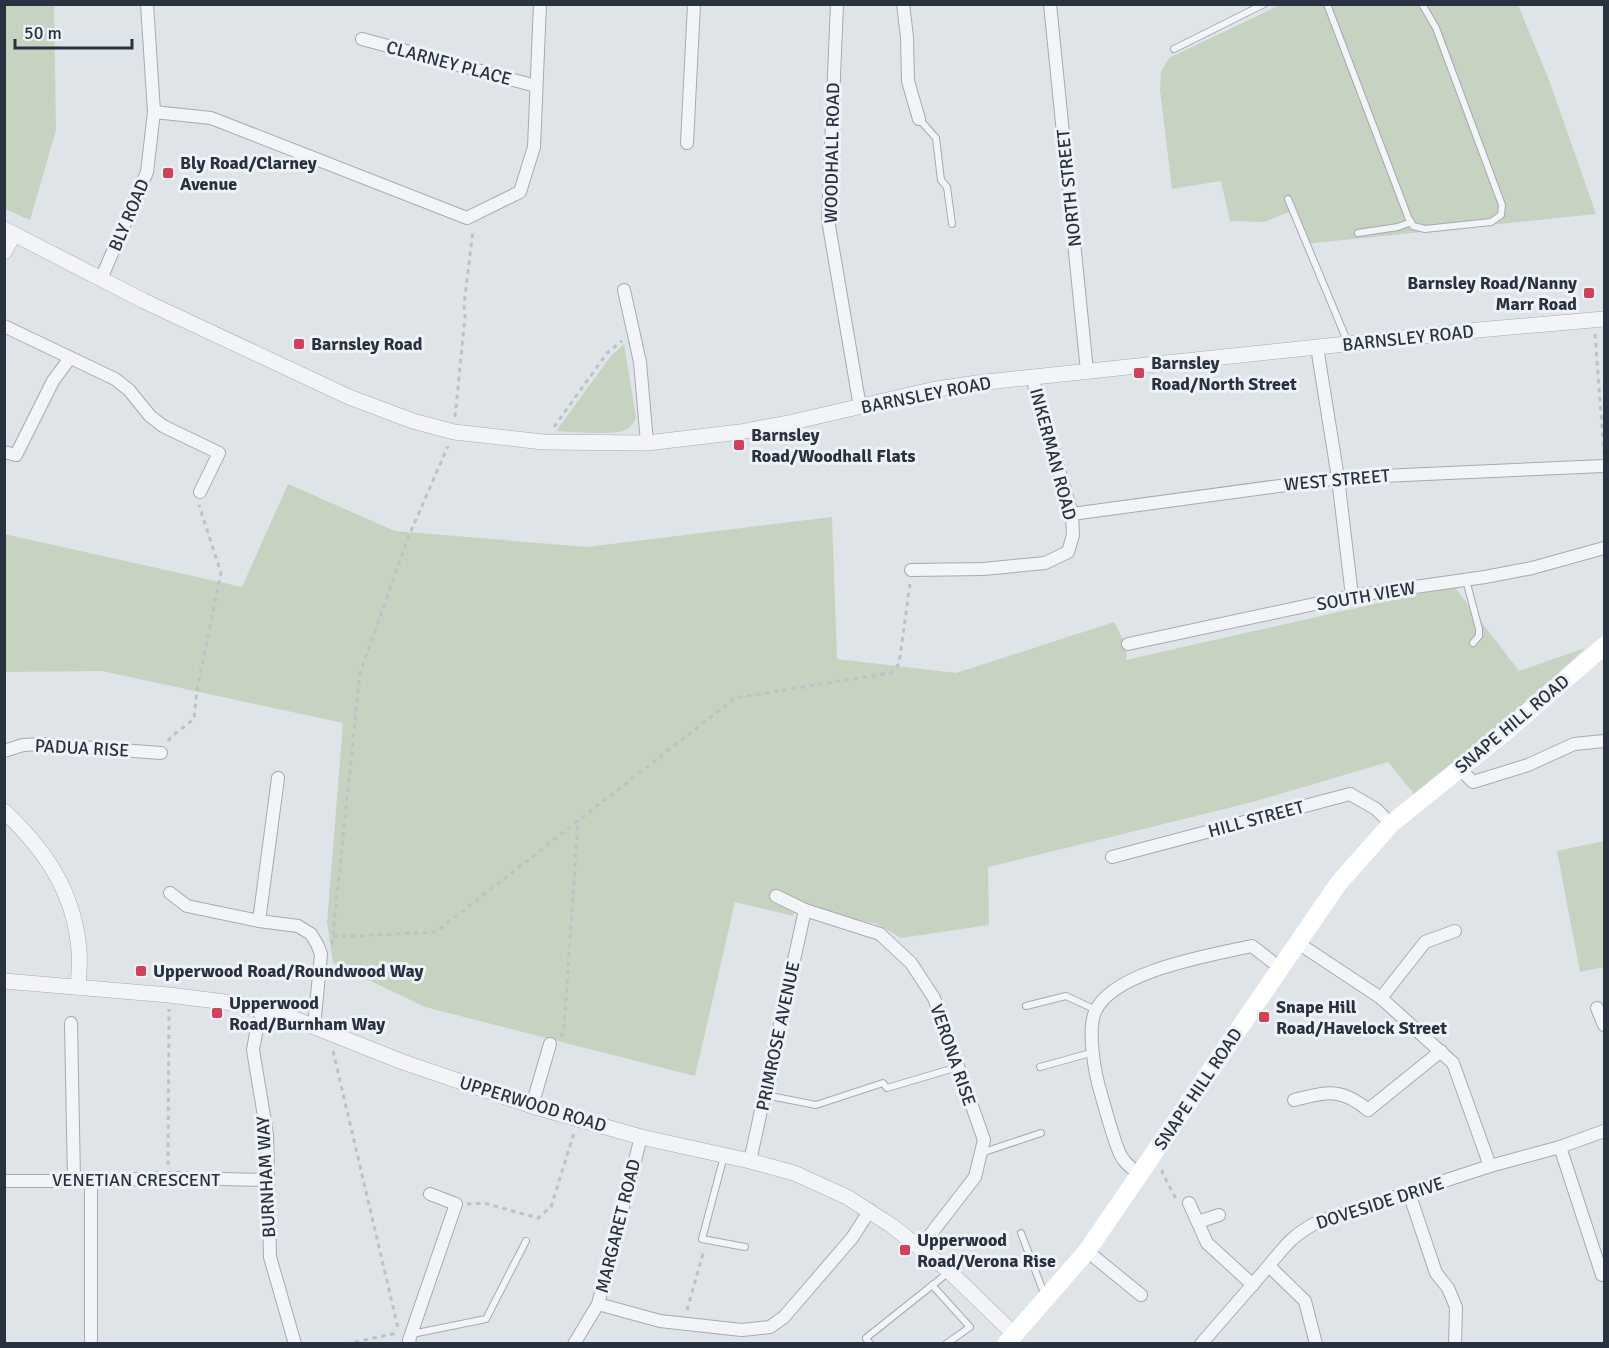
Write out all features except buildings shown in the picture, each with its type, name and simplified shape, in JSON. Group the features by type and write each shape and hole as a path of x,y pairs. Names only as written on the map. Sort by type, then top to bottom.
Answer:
{"main road":[{"name":"SNAPE HILL ROAD","path":"1011,1339 1087,1251 1338,884 1391,824 1505,732 1605,646"}],"street":[{"name":"BLY ROAD","path":"101,279 147,172 154,112 147,4"},
{"path":"154,112 211,118 466,218 520,192 534,147 540,4"},
{"path":"687,143 694,4"},
{"name":"WOODHALL ROAD","path":"837,4 828,220 860,407"},
{"path":"903,4 907,37 908,81 919,119"},
{"name":"NORTH STREET","path":"1051,5 1087,371"},
{"name":"CLARNEY PLACE","path":"362,39 536,86"},
{"path":"4,252 9,231"},
{"name":"BARNSLEY ROAD","path":"9,231 144,301 349,397 413,421 454,432 543,442 647,443 740,432 931,390 1087,371 1599,320"},
{"path":"624,290 640,362 647,443"},
{"path":"4,326 115,379 129,390 150,416 163,426 219,453 200,492"},
{"path":"1317,347 1338,478 1352,596"},
{"path":"4,452 16,455 53,381 70,358"},
{"name":"INKERMAN ROAD","path":"911,570 983,569 1045,563 1068,552 1073,535 1072,514 1032,377"},
{"name":"WEST STREET","path":"1072,514 1338,478 1605,464"},
{"name":"SOUTH VIEW","path":"1128,644 1352,596 1532,568 1605,548"},
{"path":"1459,768 1473,782 1528,765 1574,744 1605,741"},
{"name":"PADUA RISE","path":"4,751 23,745 42,744 161,753"},
{"path":"258,921 278,777"},
{"name":"HILL STREET","path":"1112,857 1350,794 1376,809 1391,824"},
{"path":"4,811 29,835 46,857 65,894 79,950 78,987"},
{"path":"170,893 187,906 258,921 298,926 311,934 321,954 321,1029"},
{"name":"VERONA RISE","path":"776,896 805,910 880,934 911,963 934,998 984,1140 975,1177 920,1248"},
{"name":"PRIMROSE AVENUE","path":"750,1161 805,910"},
{"path":"1381,998 1425,942 1455,931"},
{"path":"1298,943 1381,998 1453,1063 1490,1166"},
{"path":"1140,1175 1121,1158 1097,1081 1092,1022 1096,1010 1114,990 1135,978 1198,958 1252,946 1280,968"},
{"name":"UPPERWOOD ROAD","path":"4,981 169,995 241,1004 287,1016 457,1081 532,1106 641,1137 794,1173 870,1210 920,1248 950,1271 1011,1339"},
{"path":"1597,1008 1605,1025"},
{"name":"BURNHAM WAY","path":"263,1010 253,1050 267,1134 270,1257 295,1344"},
{"path":"71,1023 74,1180"},
{"path":"532,1106 550,1044"},
{"path":"1294,1100 1324,1092 1338,1093 1350,1097 1368,1110 1441,1051"},
{"name":"DOVESIDE DRIVE","path":"1201,1344 1290,1239 1302,1230 1318,1222 1605,1131"},
{"name":"MARGARET ROAD","path":"574,1344 598,1304 641,1137"},
{"path":"1560,1147 1602,1275"},
{"name":"VENETIAN CRESCENT","path":"4,1181 167,1178 267,1180"},
{"path":"91,1181 92,1344"},
{"path":"1409,1193 1436,1273 1448,1288 1455,1307 1455,1344"},
{"path":"406,1337 456,1204 430,1194"},
{"path":"1189,1203 1207,1243 1253,1285"},
{"path":"598,1304 660,1321 742,1330 770,1327 784,1317 852,1238 870,1210"},
{"path":"1198,1222 1219,1215"},
{"path":"1087,1251 1141,1295"},
{"path":"1269,1266 1305,1301 1316,1344"}],"lane":[{"path":"1174,49 1264,4"},
{"path":"1327,4 1413,226 1425,229 1491,222 1501,215 1502,205 1436,28 1422,4"},
{"path":"919,119 936,138 941,180 947,187 952,224"},
{"path":"1288,199 1348,344"},
{"path":"1358,233 1398,227 1411,222"},
{"path":"1466,580 1479,629 1479,636 1473,643"},
{"path":"1026,1006 1066,996 1096,1010"},
{"path":"1040,1067 1094,1052"},
{"path":"765,1095 816,1105 883,1083 887,1088 958,1067"},
{"path":"981,1153 1041,1133"},
{"path":"725,1155 702,1239 745,1247"},
{"path":"1021,1233 1046,1299"},
{"path":"406,1337 486,1319 526,1241"},
{"path":"870,1344 866,1338 950,1271"},
{"path":"932,1285 970,1327 945,1344"}],"path":[{"path":"332,946 360,673 408,538 454,432 465,317 464,304 475,214"},
{"path":"1599,320 1605,464"},
{"path":"543,442 607,353 633,332"},
{"path":"161,753 171,737 194,719 197,689 221,573 198,503 200,492"},
{"path":"333,937 436,932 735,698 890,673 899,664 911,570"},
{"path":"550,1044 558,1043 564,1028 578,821"},
{"path":"167,1178 169,995"},
{"path":"321,1029 406,1337 346,1344"},
{"path":"456,1204 484,1203 538,1218 551,1207 578,1119"},
{"path":"684,1324 706,1240"}],"green space":[{"path":"4,5 54,5 56,130 30,220 5,209"},
{"path":"1280,5 1518,5 1549,80 1596,214 1305,244 1289,212 1264,222 1230,221 1221,181 1172,189 1160,90 1161,72 1169,58"},
{"path":"624,344 636,418 629,428 617,432 556,431 611,356"},
{"path":"288,484 395,531 587,547 832,517 837,659 956,673 1114,622 1127,647 1126,660 1454,586 1519,671 1585,648 1513,716 1415,795 1388,762 1253,802 988,867 989,925 901,938 877,924 797,906 793,916 735,902 695,1076 425,1007 333,963 327,922 343,723 102,671 5,672 4,534 242,587"},
{"path":"1604,841 1604,967 1580,972 1557,851"}],"place":[{"name":"Bly Road/Clarney Avenue","path":"168,173"},
{"name":"Barnsley Road/Nanny Marr Road","path":"1589,293"},
{"name":"Barnsley Road","path":"299,344"},
{"name":"Barnsley Road/North Street","path":"1139,373"},
{"name":"Barnsley Road/Woodhall Flats","path":"739,445"},
{"name":"Upperwood Road/Roundwood Way","path":"141,971"},
{"name":"Upperwood Road/Burnham Way","path":"217,1013"},
{"name":"Snape Hill Road/Havelock Street","path":"1264,1017"},
{"name":"Upperwood Road/Verona Rise","path":"905,1250"}]}
